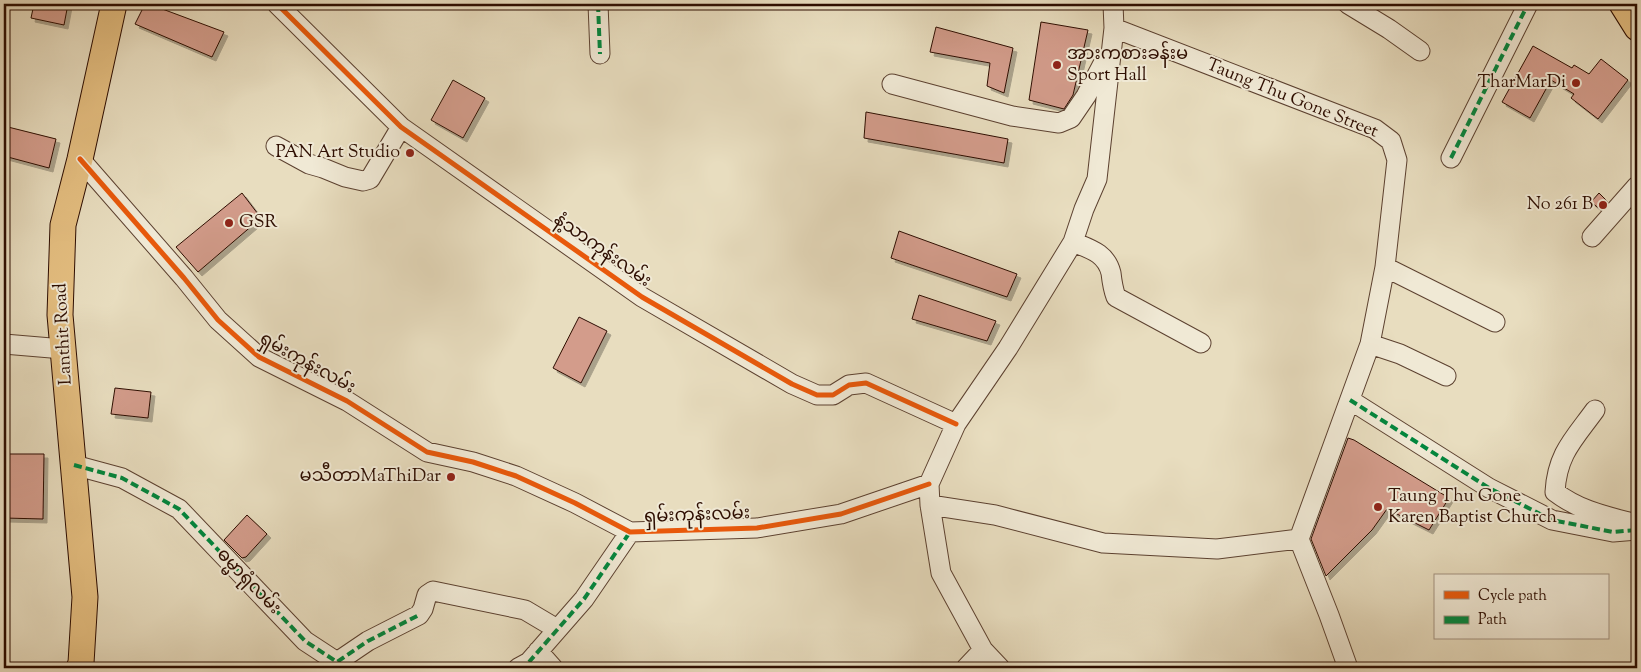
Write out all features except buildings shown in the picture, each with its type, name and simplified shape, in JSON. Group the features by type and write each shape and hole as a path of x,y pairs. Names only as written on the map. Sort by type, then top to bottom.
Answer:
{"main road":[{"name":"Lanthit Road","path":"79,668 81,663 85,597 60,315 63,225 80,159 114,4"},
{"path":"1622,4 1637,28"}],"street":[{"name":"နံ့သာကုန်းလမ်း","path":"277,4 401,128 642,297 792,384 817,395 832,395 849,385 866,383 956,424"},
{"path":"598,4 600,54"},
{"path":"1000,668 983,650 941,573 930,505 929,484 956,424 1008,348 1073,242 1097,179 1114,28 1113,4"},
{"path":"1348,4 1389,28 1420,51"},
{"path":"1451,158 1528,4"},
{"name":"Taung Thu Gone Street","path":"1114,28 1375,129 1391,141 1398,160 1385,267 1370,344 1299,539"},
{"path":"892,84 1012,116 1059,123 1071,118 1086,96 1111,48"},
{"path":"276,146 309,164 345,177 363,181 370,179 401,128"},
{"name":"ရှမ်းကုန်းလမ်း","path":"80,159 184,278 218,320 258,357 347,401 427,452 473,462 516,476 575,503 630,532 757,528 841,514 929,484"},
{"path":"1592,237 1637,186"},
{"path":"1073,242 1097,251 1109,266 1116,297 1201,343"},
{"path":"1385,267 1495,322"},
{"path":"4,344 63,349"},
{"path":"1370,344 1400,354 1446,376"},
{"path":"1350,400 1489,488 1552,520 1613,532 1637,530"},
{"path":"1595,410 1566,449 1556,474 1555,492 1570,503 1592,512 1637,524"},
{"name":"ဓမ္မာရုံလမ်း","path":"74,465 122,478 179,509 305,641 339,665 368,641 419,615 423,609 426,595 433,591 525,610 558,629"},
{"path":"930,505 995,515 1103,543 1217,549 1299,539 1348,668"},
{"path":"518,668 529,662 584,599 630,532"},
{"path":"966,668 983,650"},
{"path":"538,652 553,668"}],"marked path":[{"path":"598,4 600,54"},
{"path":"1451,158 1528,4"},
{"path":"1350,400 1489,488 1552,520 1613,532 1637,530"},
{"path":"74,465 122,478 179,509 305,641 337,662 368,641 419,615"},
{"path":"518,668 529,662 584,599 630,532"}],"cycle path":[{"path":"277,4 401,127 642,297 792,384 817,395 833,395 849,385 866,383 956,424"},
{"path":"80,159 184,278 218,320 259,357 347,401 427,452 473,462 516,476 575,503 630,532 757,528 841,514 929,484"}],"place":[{"name":"အားကစားခန်းမ Sport Hall","path":"1057,65"},
{"name":"TharMarDi","path":"1576,83"},
{"name":"PAN Art Studio","path":"410,153"},
{"name":"No 261 B","path":"1603,205"},
{"name":"GSR","path":"229,223"},
{"name":"မသီတာMaThiDar","path":"451,477"},
{"name":"Taung Thu Gone Karen Baptist Church","path":"1378,507"}]}
